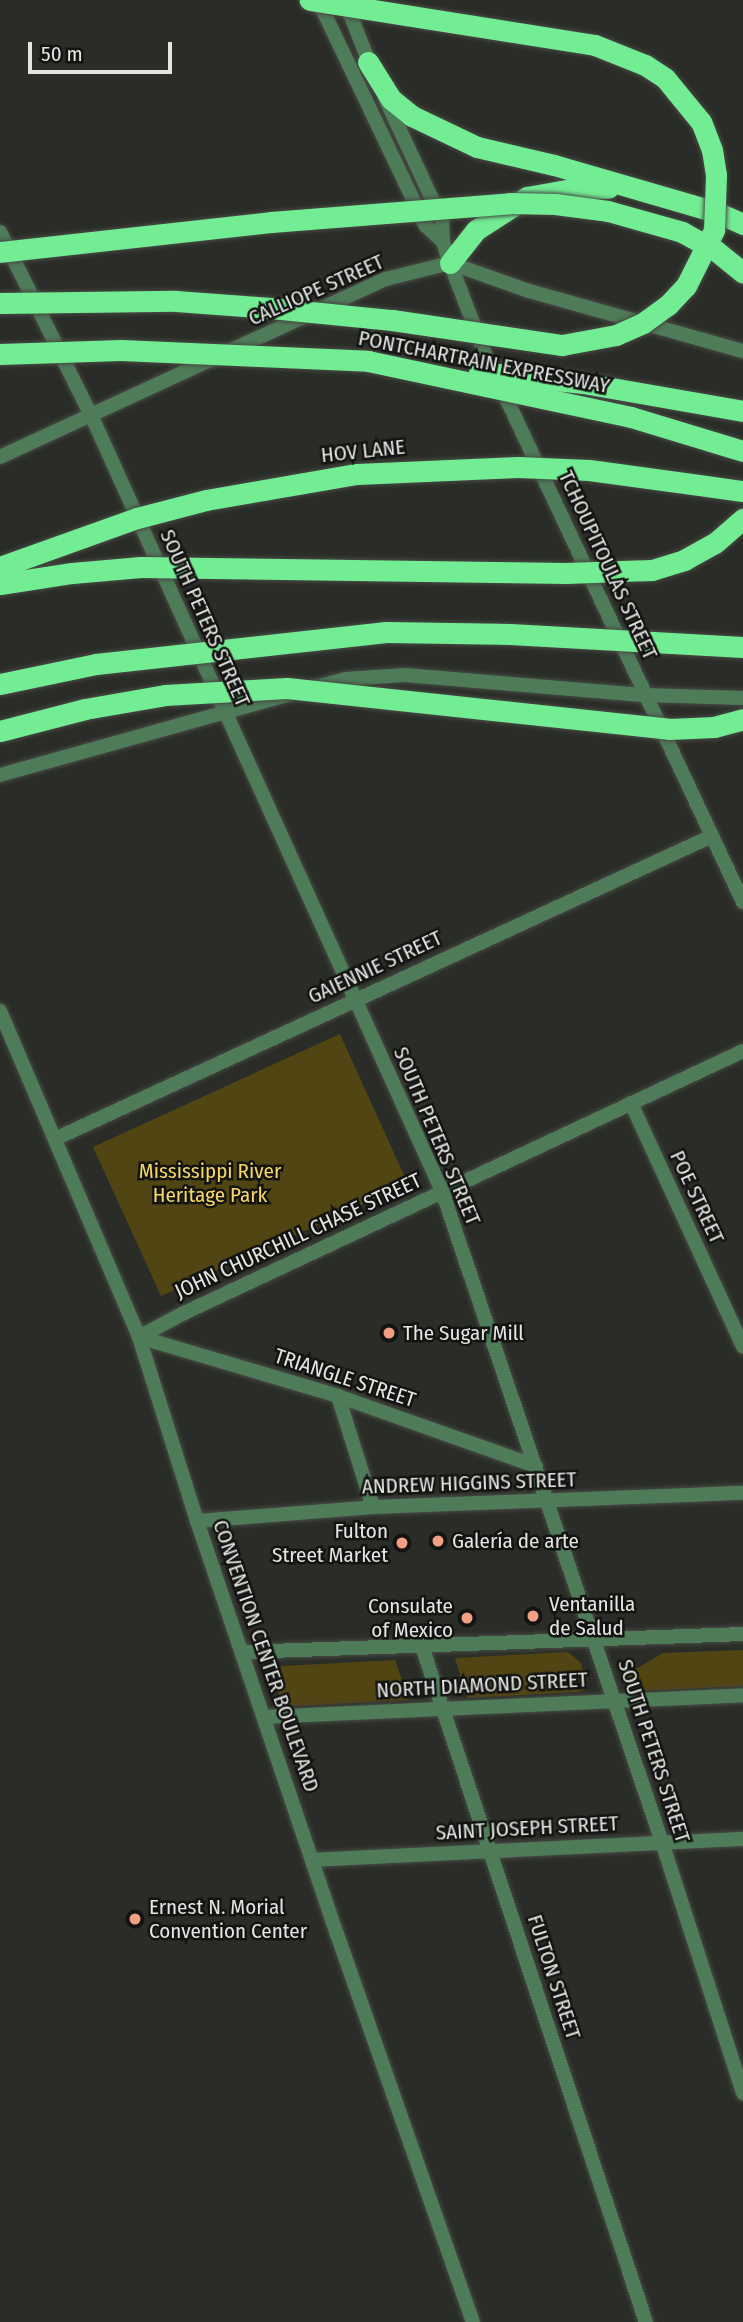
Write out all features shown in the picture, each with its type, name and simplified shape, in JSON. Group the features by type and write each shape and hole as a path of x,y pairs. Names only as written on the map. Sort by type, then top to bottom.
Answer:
{"highway":[{"path":"0,303 176,301 271,307 391,320 562,345 616,335 643,323 668,305 686,286 714,230 716,175 712,150 701,122 665,78 645,65 595,45 310,0"},
{"path":"368,62 391,99 412,116 477,147 716,212 743,224"},
{"path":"450,263 476,230 527,197 577,188 631,188"},
{"path":"0,252 271,222 510,203 555,204 608,211 682,232 715,250 743,274"},
{"name":"PONTCHARTRAIN EXPRESSWAY","path":"0,354 121,350 368,361 631,417 743,451"},
{"path":"368,361 583,383 743,411"},
{"name":"HOV LANE","path":"0,567 137,518 206,500 357,474 530,467 681,481 743,492"},
{"path":"0,584 72,573 141,567 566,573 652,570 684,560 715,543 743,519"},
{"path":"0,684 96,664 386,632 510,634 743,647"},
{"path":"0,731 85,709 165,695 287,688 669,729 714,727 743,719"}],"street":[{"name":"TCHOUPITOULAS STREET","path":"318,0 426,226 443,242"},
{"name":"TCHOUPITOULAS STREET","path":"344,0 368,62 442,220 443,242 484,351 743,902"},
{"name":"SOUTH PETERS STREET","path":"0,232 92,416 442,1191 662,1842 743,2093"},
{"path":"450,263 529,291 743,351"},
{"name":"CALLIOPE STREET","path":"0,457 386,279 450,263"},
{"path":"0,775 346,679 405,675 645,695 743,698"},
{"name":"GAIENNIE STREET","path":"57,1138 712,836"},
{"name":"CONVENTION CENTER BOULEVARD","path":"0,1012 57,1138 139,1337 197,1521 473,2322"},
{"name":"JOHN CHURCHILL CHASE STREET","path":"139,1337 195,1307 743,1051"},
{"name":"POE STREET","path":"631,1103 743,1347"},
{"name":"TRIANGLE STREET","path":"139,1337 338,1396 536,1466"},
{"path":"338,1396 373,1507"},
{"name":"ANDREW HIGGINS STREET","path":"197,1521 373,1507 743,1493"},
{"path":"243,1652 743,1634"},
{"name":"FULTON STREET","path":"422,1646 646,2322"},
{"name":"NORTH DIAMOND STREET","path":"265,1717 743,1695"},
{"name":"SAINT JOSEPH STREET","path":"312,1860 743,1839"}],"green space":[{"name":"Mississippi River Heritage Park","path":"340,1034 408,1184 161,1296 93,1147"},
{"path":"743,1650 743,1686 636,1691 625,1683 629,1673 663,1653"},
{"path":"568,1652 581,1663 587,1683 585,1690 467,1698 455,1658"},
{"path":"395,1660 409,1700 295,1706 281,1701 273,1676 281,1666"}],"place":[{"name":"The Sugar Mill","path":"389,1333"},
{"name":"Galería de arte","path":"438,1541"},
{"name":"Fulton Street Market","path":"402,1543"},
{"name":"Ventanilla de Salud","path":"533,1616"},
{"name":"Consulate of Mexico","path":"467,1618"},
{"name":"Ernest N. Morial Convention Center","path":"135,1919"}]}
